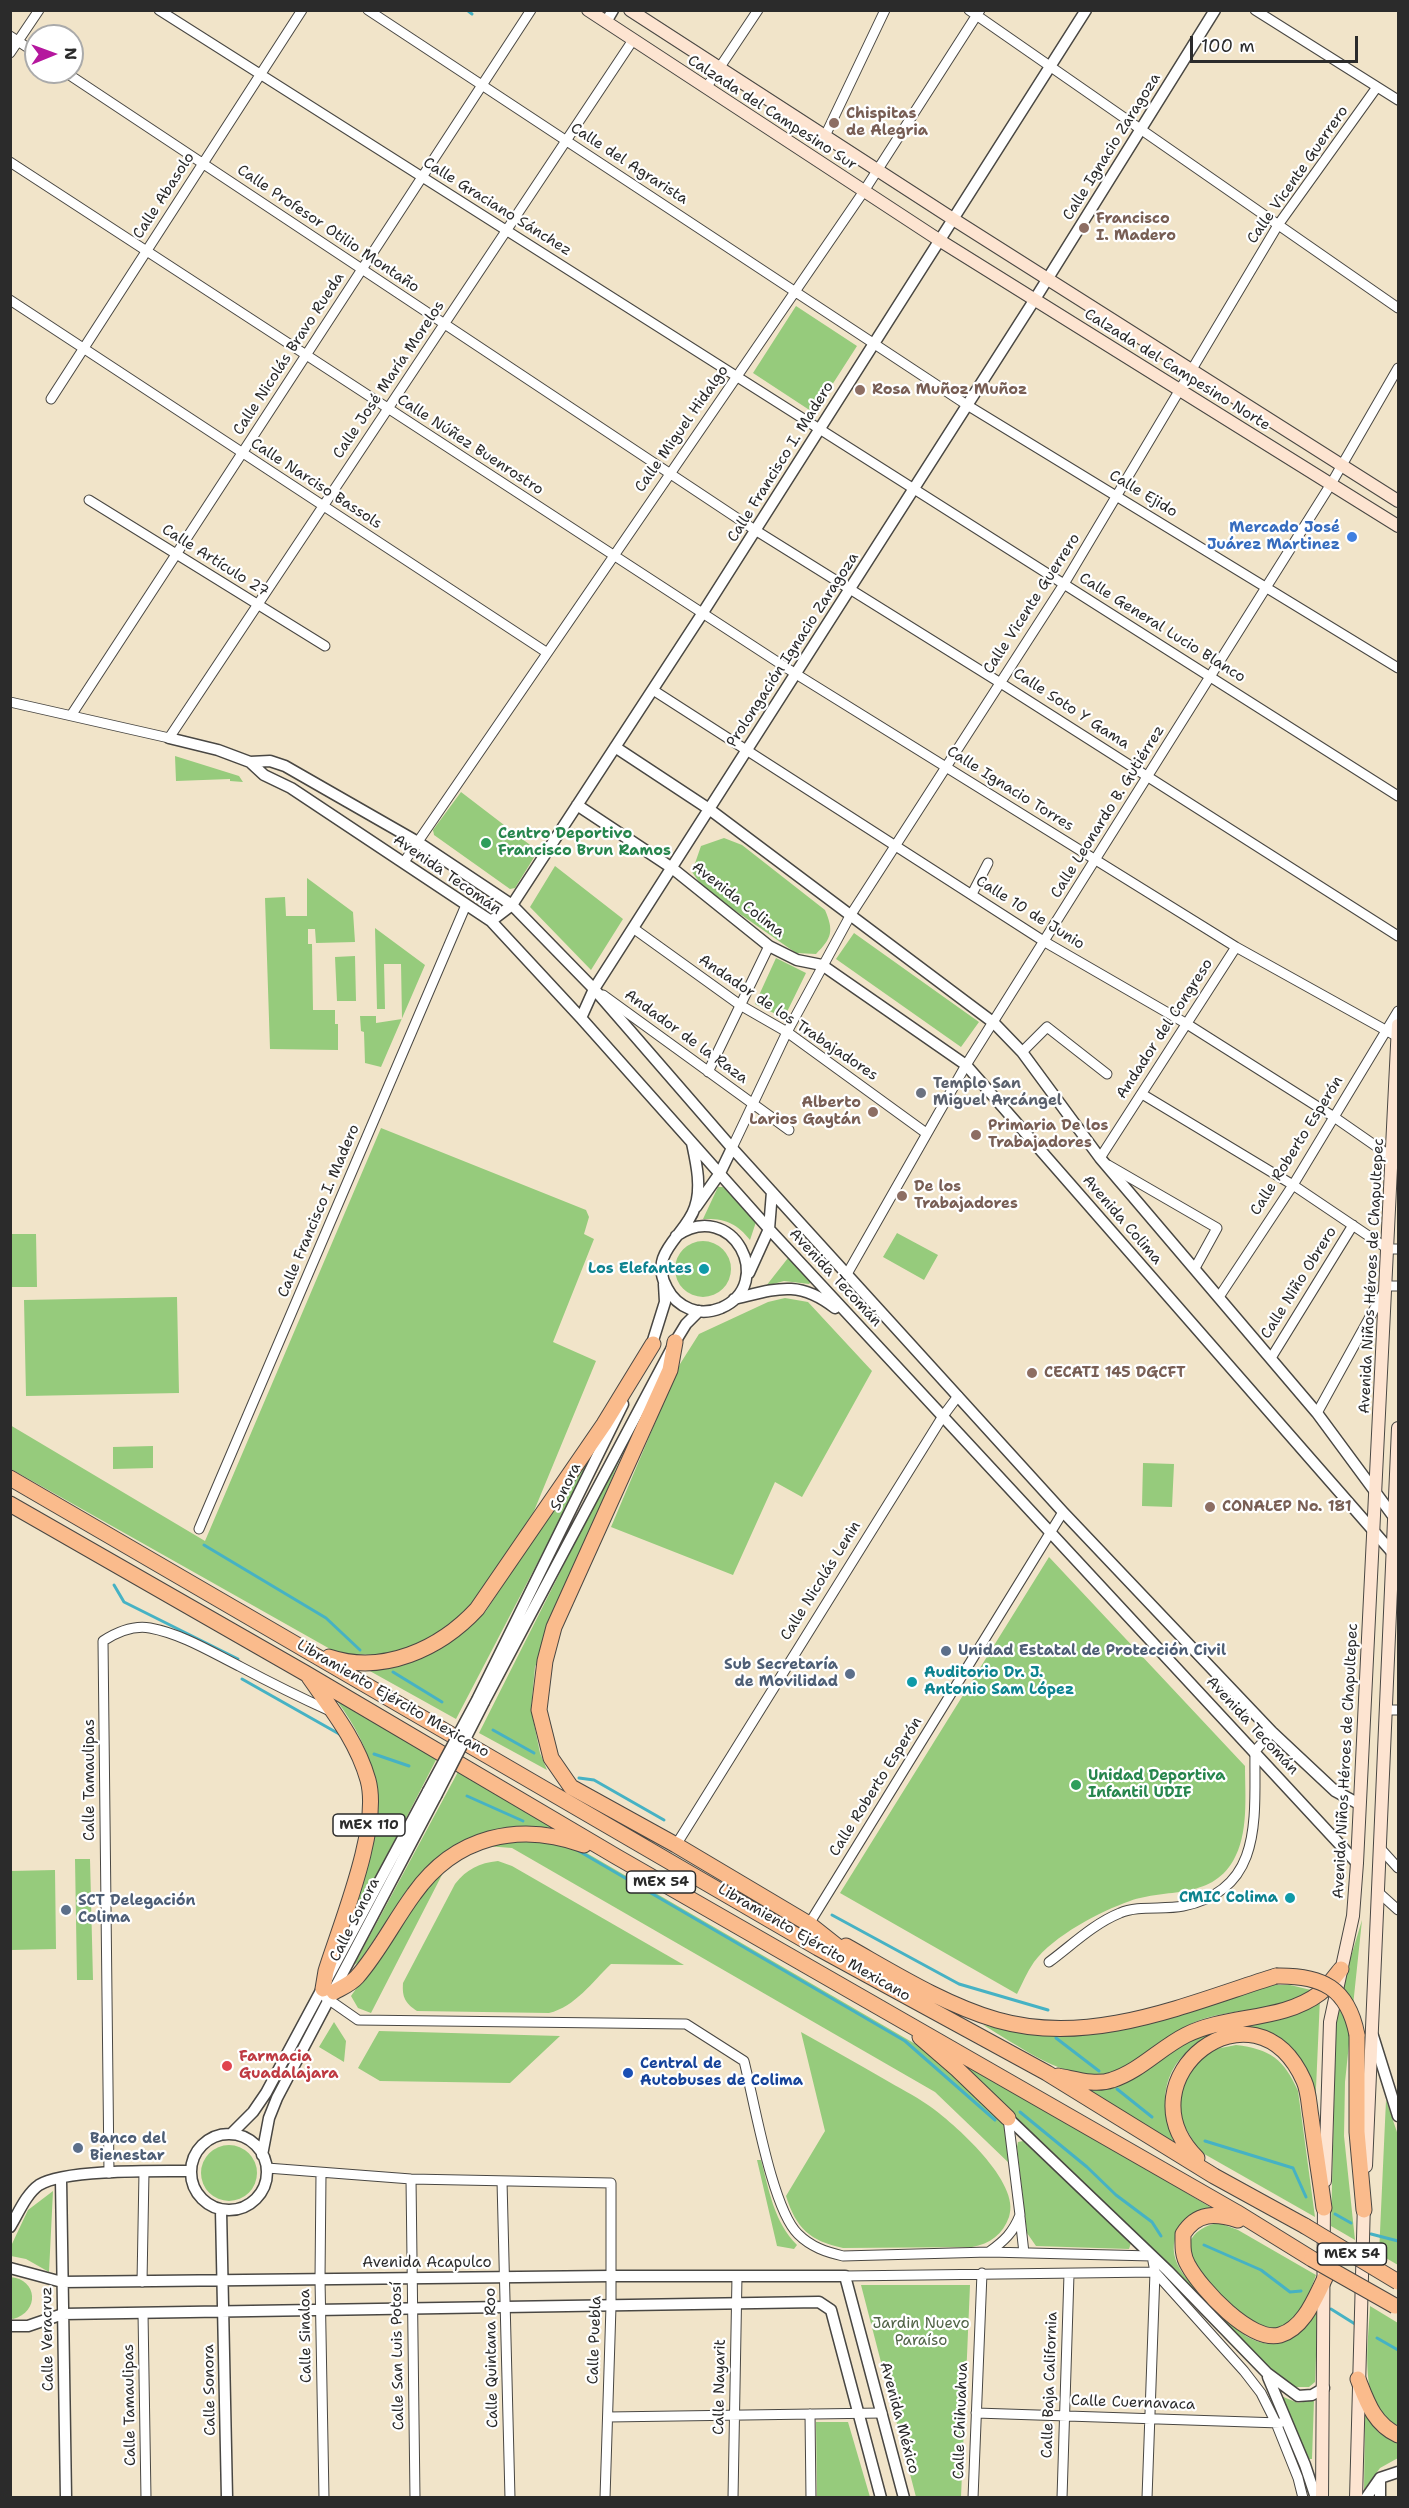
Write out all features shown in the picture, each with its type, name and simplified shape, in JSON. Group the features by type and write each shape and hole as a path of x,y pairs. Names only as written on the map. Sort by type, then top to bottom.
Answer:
{"highway":[{"path":"571,1787 551,1758 539,1710 545,1661 554,1627 670,1370 675,1342"},
{"path":"304,1648 342,1661 374,1663 427,1649 462,1625 477,1609 604,1424 653,1344"},
{"name":"Libramiento Ejército Mexicano","path":"10,1478 818,1948 1047,2073 1214,2175 1398,2282"},
{"name":"Libramiento Ejército Mexicano","path":"10,1504 306,1672 617,1857 888,2010 1397,2307"},
{"name":"MEX 110","path":"306,1672 353,1741 369,1782 371,1810 368,1837 326,1971 327,1994"},
{"path":"491,1756 571,1787 676,1845 925,1991 997,2020 1046,2029 1098,2027 1145,2018 1276,1976 1302,1976 1326,1984 1343,1998 1364,2034 1357,2132 1364,2210"},
{"path":"327,1994 356,1979 415,1892 428,1878 457,1853 479,1842 522,1833 548,1835 571,1840 617,1857"},
{"path":"809,1924 885,1984"},
{"path":"1047,2073 1089,2082 1110,2081 1131,2072 1185,2035 1213,2024 1298,2006 1321,1992 1341,1969"},
{"path":"888,2010 957,2068 1008,2118"},
{"path":"1214,2175 1183,2144 1174,2124 1174,2094 1181,2072 1191,2056 1215,2040 1231,2036 1261,2036 1280,2048 1296,2065 1306,2084 1324,2208"},
{"path":"1257,2225 1226,2216 1208,2215 1198,2218 1188,2226 1183,2234 1182,2251 1188,2265 1210,2293 1243,2325 1263,2335 1283,2334 1303,2317 1325,2278"},
{"path":"1358,2379 1376,2418 1398,2435"}],"main road":[{"name":"Calzada del Campesino Sur","path":"588,10 939,240"},
{"name":"Calzada del Campesino Sur","path":"630,10 953,219"},
{"name":"Calzada del Campesino Norte","path":"953,219 1398,501"},
{"name":"Calzada del Campesino Norte","path":"939,240 1398,526"},
{"path":"1218,413 1230,395"},
{"path":"1253,436 1265,417"},
{"name":"Avenida Niños Héroes de Chapultepec","path":"1323,2498 1324,2208 1330,2022 1353,1916 1357,1863 1375,1493 1393,1286 1398,1025"},
{"path":"1364,2034 1377,1891 1385,1710 1394,1603 1398,1428"},
{"path":"1356,2498 1364,2210"}],"street":[{"path":"10,53 14,39 39,10"},
{"name":"Calle Graciano Sánchez","path":"159,10 819,428"},
{"name":"Calle Abasolo","path":"51,399 302,10"},
{"name":"Calle del Agrarista","path":"368,10 873,344"},
{"name":"Calle Nicolás Bravo Rueda","path":"72,714 531,10"},
{"path":"606,22 614,10"},
{"path":"706,88 758,10"},
{"path":"825,136 885,10"},
{"name":"Calle Francisco I. Madero","path":"490,921 512,905 653,690 1086,10"},
{"name":"Calle Ignacio Zaragoza","path":"1035,299 1215,10"},
{"path":"1255,10 1398,100"},
{"path":"975,12 1050,67 1398,308"},
{"name":"Calle Miguel Hidalgo","path":"404,862 416,841 864,191 975,12"},
{"name":"Calle José María Morelos","path":"169,738 633,40"},
{"name":"Calle Profesor Otilio Montaño","path":"83,84 755,530"},
{"name":"Calle Vicente Guerrero","path":"732,1148 787,1032 850,915 1064,584 1278,225 1377,87"},
{"name":"Calle Núñez Buenrostro","path":"10,162 702,614"},
{"name":"Prolongación Ignacio Zaragoza","path":"581,1018 594,989 1035,299"},
{"name":"Calle Narciso Bassols","path":"10,300 546,652"},
{"name":"Calle Ejido","path":"873,344 967,405 1398,668"},
{"name":"Calle Leonardo B. Gutiérrez","path":"847,1274 966,1065 1342,466 1398,368"},
{"name":"Calle General Lucio Blanco","path":"819,428 1398,796"},
{"name":"Calle Artículo 27","path":"89,500 325,646"},
{"name":"Calle Soto Y Gama","path":"755,530 1398,936"},
{"name":"Calle Ignacio Torres","path":"702,614 1236,947 1398,1038"},
{"name":"Calle 10 de Junio","path":"653,690 746,752 1045,942 1187,1024 1396,1159"},
{"name":"Avenida Tecomán","path":"10,702 72,714 218,750 250,762 264,775 291,788 490,921 581,1018 769,1229 1357,1863"},
{"name":"Avenida Colima","path":"615,747 709,809 994,1023 1022,1052 1102,1160 1317,1413 1396,1520"},
{"name":"Avenida Tecomán","path":"250,762 270,761 285,766 416,841 512,905 594,989 732,1148 1063,1512 1272,1731 1335,1791 1359,1804"},
{"name":"Avenida Colima","path":"577,805 672,868 769,946 797,960 822,965 966,1065 1395,1555"},
{"path":"972,894 988,863"},
{"name":"Calle Francisco I. Madero","path":"199,1529 466,905"},
{"name":"Andador de los Trabajadores","path":"633,928 740,1005 787,1032 927,1133"},
{"path":"708,1071 769,946"},
{"name":"Andador del Congreso","path":"1102,1160 1236,947"},
{"name":"Andador de la Raza","path":"594,989 789,1130"},
{"name":"Calle Roberto Esperón","path":"1219,1297 1293,1185 1398,1011"},
{"path":"1022,1052 1047,1027 1107,1074"},
{"path":"1142,1094 1293,1185 1393,1249"},
{"path":"692,1143 698,1172 695,1207"},
{"name":"Sonora","path":"481,1700 653,1344 665,1302 662,1271 663,1258 668,1246 720,1173 732,1148"},
{"path":"1102,1160 1217,1228 1195,1268"},
{"path":"734,1300 769,1229 772,1192"},
{"name":"Calle Niño Obrero","path":"1271,1358 1353,1225"},
{"path":"676,1236 692,1227 706,1226 721,1229 734,1237 742,1249 747,1263 746,1278"},
{"path":"664,1284 678,1303 699,1311 718,1309 734,1300 784,1288 803,1289 820,1296 862,1329"},
{"path":"1317,1413 1393,1286"},
{"name":"Sonora","path":"481,1700 675,1342 686,1324 699,1311"},
{"name":"Calle Nicolás Lenin","path":"676,1845 943,1416 958,1396"},
{"name":"Calle Roberto Esperón","path":"809,1924 1063,1512"},
{"name":"Calle Tamaulipas","path":"109,2173 103,1641 117,1632 134,1628 150,1628 178,1636 335,1713"},
{"name":"Calle Sonora","path":"262,2155 269,2118 277,2098 327,1994 481,1700"},
{"path":"1385,1710 1398,1710"},
{"path":"1049,1962 1097,1925 1122,1912 1205,1901 1224,1889 1245,1865 1254,1827 1255,1751 1272,1731"},
{"path":"1379,1847 1398,1868"},
{"path":"1377,1891 1398,1910"},
{"path":"327,1994 358,2020 686,2025 744,2061 777,2198 790,2225 820,2250 843,2256 988,2252 1152,2256"},
{"name":"Calle Sonora","path":"191,2170 193,2159 208,2140 231,2134 253,2112 327,1994"},
{"path":"1364,2034 1398,2116"},
{"path":"1008,2118 1024,2253"},
{"path":"1008,2118 1152,2256 1267,2373 1298,2396 1312,2395 1324,2388"},
{"path":"10,2227 22,2206 39,2185 73,2175 191,2170 192,2181 202,2200 221,2210 233,2210 254,2201 262,2191 267,2168 254,2144 243,2137 231,2134"},
{"path":"267,2168 321,2174 411,2179 502,2181"},
{"path":"142,2282 144,2172"},
{"name":"Calle Sinaloa","path":"321,2174 320,2279 324,2498"},
{"name":"Calle Veracruz","path":"61,2179 66,2498"},
{"name":"Calle San Luis Potosí","path":"411,2179 415,2498"},
{"name":"Calle Puebla","path":"502,2181 612,2183 605,2498"},
{"name":"Calle Quintana Roo","path":"502,2181 510,2498"},
{"name":"Calle Sonora","path":"221,2210 227,2498"},
{"path":"988,2252 1006,2240 1020,2215"},
{"path":"1147,2498 1155,2272 1152,2256"},
{"name":"Avenida Acapulco","path":"10,2268 62,2282 411,2277 845,2276"},
{"path":"845,2276 1155,2272 1255,2384 1276,2423 1298,2478 1302,2498"},
{"name":"Calle Chihuahua","path":"973,2498 982,2273"},
{"name":"Calle Baja California","path":"1062,2498 1069,2274"},
{"name":"Calle Nayarit","path":"733,2498 737,2276"},
{"name":"Avenida México","path":"845,2276 904,2498"},
{"path":"10,2326 28,2326 63,2314 412,2310 819,2301 831,2310 881,2498"},
{"name":"Calle Tamaulipas","path":"143,2313 146,2498"},
{"path":"1267,2373 1305,2465 1316,2498"},
{"path":"608,2417 882,2413"},
{"name":"Calle Cuernavaca","path":"976,2413 1288,2423"},
{"path":"810,2414 811,2498"},
{"path":"1366,2498 1380,2478 1398,2472"},
{"path":"1380,2478 1380,2498"}],"green space":[{"path":"796,306 857,346 814,413 753,373"},
{"path":"175,756 239,776 243,782 230,781 230,779 176,781"},
{"name":"Centro Deportivo Francisco Brun Ramos","path":"461,792 538,851 515,888 510,889 434,835 433,830"},
{"path":"724,838 742,845 825,910 830,923 830,934 816,954 796,953 704,889 692,872 701,846"},
{"name":"Centro Deportivo Francisco Brun Ramos","path":"555,866 623,919 591,970 530,907"},
{"path":"307,878 353,912 355,942 316,943 315,929 308,929 308,944 312,944 313,1010 335,1010 335,1024 338,1024 338,1050 270,1049 265,898 285,897 286,916 307,916"},
{"path":"375,928 425,965 402,1018 401,964 384,964 385,1009 377,1009"},
{"path":"854,933 979,1022 961,1047 836,959"},
{"path":"355,956 356,1001 337,1001 335,957"},
{"path":"776,958 806,973 784,1018 755,1004"},
{"path":"360,1016 376,1016 376,1023 402,1019 381,1067 365,1063 364,1032 361,1031"},
{"path":"381,1128 586,1210 589,1217 584,1234 594,1239 553,1342 596,1361 534,1511 481,1595 460,1619 422,1644 382,1655 339,1654 11,1469 10,1425 205,1541"},
{"path":"718,1187 723,1187 756,1222 750,1240 740,1229 730,1223 717,1219 703,1219"},
{"path":"897,1233 938,1255 924,1280 883,1257"},
{"path":"11,1234 36,1234 37,1287 11,1287"},
{"path":"697,1241 709,1241 719,1245 727,1253 731,1269 727,1285 719,1293 709,1297 697,1297 687,1293 679,1285 675,1275 675,1263 679,1253 687,1245"},
{"path":"788,1258 811,1282 809,1284 784,1281 766,1286"},
{"path":"177,1297 179,1393 26,1396 24,1300"},
{"path":"785,1298 808,1302 872,1371 802,1497 775,1482 733,1575 611,1527 680,1364 699,1334 768,1302"},
{"path":"613,1418 456,1719 368,1670 419,1659 447,1645 486,1611"},
{"path":"630,1434 535,1667 531,1709 540,1753 547,1770 479,1733"},
{"path":"153,1446 153,1468 113,1469 113,1447"},
{"path":"1143,1463 1174,1464 1172,1507 1142,1506"},
{"name":"Unidad Deportiva Infantil UDIF","path":"1049,1557 1245,1766 1245,1815 1242,1839 1233,1861 1212,1882 1186,1891 1130,1901 1078,1925 1042,1952 1031,1966 1017,1994 840,1893"},
{"path":"337,1701 437,1758 332,1962 368,1861 375,1830 376,1799 372,1768 359,1736"},
{"path":"459,1770 556,1828 517,1827 485,1832 459,1844 436,1860 416,1881 359,1962 354,1965"},
{"path":"533,1840 578,1848 924,2049 1006,2125 1011,2165 935,2092 512,1848 486,1846"},
{"path":"75,1859 90,1859 93,1980 77,1980"},
{"path":"498,1861 512,1866 684,1965 611,1964 575,1999 549,2013 417,2011 405,1999 403,1983 455,1884 464,1874 474,1868"},
{"path":"446,1867 371,2013 358,2008 351,1996 429,1885"},
{"path":"55,1870 56,1949 11,1950 11,1871"},
{"path":"1362,1920 1345,2082 1344,2136 1355,2240 1331,2226 1336,2027 1344,1980"},
{"path":"1270,1985 1290,1985 1311,1990 1302,1996 1276,2005 1206,2018 1176,2032 1133,2065 1114,2073 1095,2076 1075,2073 1055,2066 983,2025 1032,2035 1058,2034"},
{"path":"1320,1998 1315,2111 1292,2052 1218,2034 1200,2042 1186,2053 1176,2065 1169,2079 1165,2094 1166,2110 1169,2128 1176,2146 1086,2090 1100,2089 1125,2082 1199,2034 1281,2019 1310,2008"},
{"path":"334,2022 346,2041 344,2062 319,2047"},
{"path":"379,2031 560,2036 510,2083 380,2081 358,2068"},
{"path":"801,2032 923,2101 968,2139 996,2171 1010,2203 1009,2217 999,2233 990,2241 972,2247 843,2248 813,2237 800,2225 794,2217 786,2196 825,2131"},
{"path":"1236,2045 1267,2053 1281,2063 1293,2080 1298,2091 1315,2217 1199,2151 1180,2118 1179,2097 1186,2077 1198,2060 1216,2049"},
{"path":"956,2059 1004,2083 1215,2210 1186,2226 1177,2234 1174,2250 1176,2259 1180,2269 1193,2285 1246,2336 1259,2342 1281,2343 1299,2332 1318,2302 1315,2382 1309,2387 1295,2387 1270,2369"},
{"path":"1386,2100 1398,2135 1398,2265 1379,2254"},
{"path":"1023,2141 1131,2243 1129,2249 1036,2246 1027,2233 1017,2147 1018,2142"},
{"path":"223,2145 235,2145 245,2149 253,2157 257,2173 253,2189 245,2197 235,2201 223,2201 213,2197 205,2189 201,2179 201,2167 205,2157 213,2149"},
{"path":"757,2160 761,2160 778,2216 797,2245 794,2249 777,2246"},
{"path":"53,2191 49,2272 26,2259 11,2256 11,2246 28,2210"},
{"path":"1219,2223 1238,2230 1316,2275 1303,2306 1294,2319 1274,2329 1254,2323 1201,2275 1191,2261 1188,2247 1190,2241 1205,2227"},
{"path":"10,2277 26,2283 32,2296 28,2310 13,2319 11,2318"},
{"name":"Jardin Nuevo Paraíso","path":"861,2285 970,2285 961,2497 916,2497"},
{"path":"1370,2306 1398,2323 1398,2425 1385,2418 1376,2406 1370,2391 1367,2355"},
{"path":"1281,2396 1298,2403 1314,2400 1312,2459 1309,2459"},
{"path":"1365,2413 1379,2433 1398,2443 1398,2458 1380,2468 1364,2490"},
{"path":"816,2422 848,2422 870,2497 817,2497"}],"waterway":[{"path":"467,10 472,14"},
{"path":"204,1545 326,1618 360,1650"},
{"path":"114,1585 124,1602 238,1659"},
{"path":"393,1672 442,1702"},
{"path":"242,1679 341,1735"},
{"path":"493,1730 534,1753"},
{"path":"374,1754 409,1766"},
{"path":"579,1778 594,1780 664,1820"},
{"path":"467,1796 523,1821"},
{"path":"577,1850 905,2041 995,2120"},
{"path":"832,1915 959,1984 1048,2010"},
{"path":"1056,2038 1099,2071"},
{"path":"1117,2089 1152,2117"},
{"path":"1020,2112 1087,2167 1116,2195 1152,2222 1161,2236"},
{"path":"1205,2141 1293,2168 1306,2197"},
{"path":"1335,2214 1351,2223"},
{"path":"1371,2234 1398,2241"},
{"path":"1204,2245 1261,2270 1290,2292 1301,2291"},
{"path":"1331,2309 1355,2324"},
{"path":"1377,2338 1398,2350"}],"place":[{"name":"Chispitas de Alegria","path":"834,123"},
{"name":"Francisco I. Madero","path":"1084,228"},
{"name":"Rosa Muñoz Muñoz","path":"860,390"},
{"name":"Mercado José Juárez Martinez","path":"1352,537"},
{"name":"Centro Deportivo Francisco Brun Ramos","path":"486,843"},
{"name":"Templo San Miguel Arcángel","path":"921,1093"},
{"name":"Alberto Larios Gaytán","path":"873,1112"},
{"name":"Primaria De los Trabajadores","path":"976,1135"},
{"name":"De los Trabajadores","path":"902,1196"},
{"name":"Los Elefantes","path":"704,1269"},
{"name":"CECATI 145 DGCFT","path":"1032,1373"},
{"name":"CONALEP No. 181","path":"1210,1507"},
{"name":"Unidad Estatal de Protección Civil","path":"946,1651"},
{"name":"Sub Secretaría de Movilidad","path":"850,1674"},
{"name":"Auditorio Dr. J. Antonio Sam López","path":"912,1682"},
{"name":"Unidad Deportiva Infantil UDIF","path":"1076,1785"},
{"name":"CMIC Colima","path":"1290,1898"},
{"name":"SCT Delegación Colima","path":"66,1910"},
{"name":"Farmacia Guadalajara","path":"227,2066"},
{"name":"Central de Autobuses de Colima","path":"628,2073"},
{"name":"Banco del Bienestar","path":"78,2148"}]}
